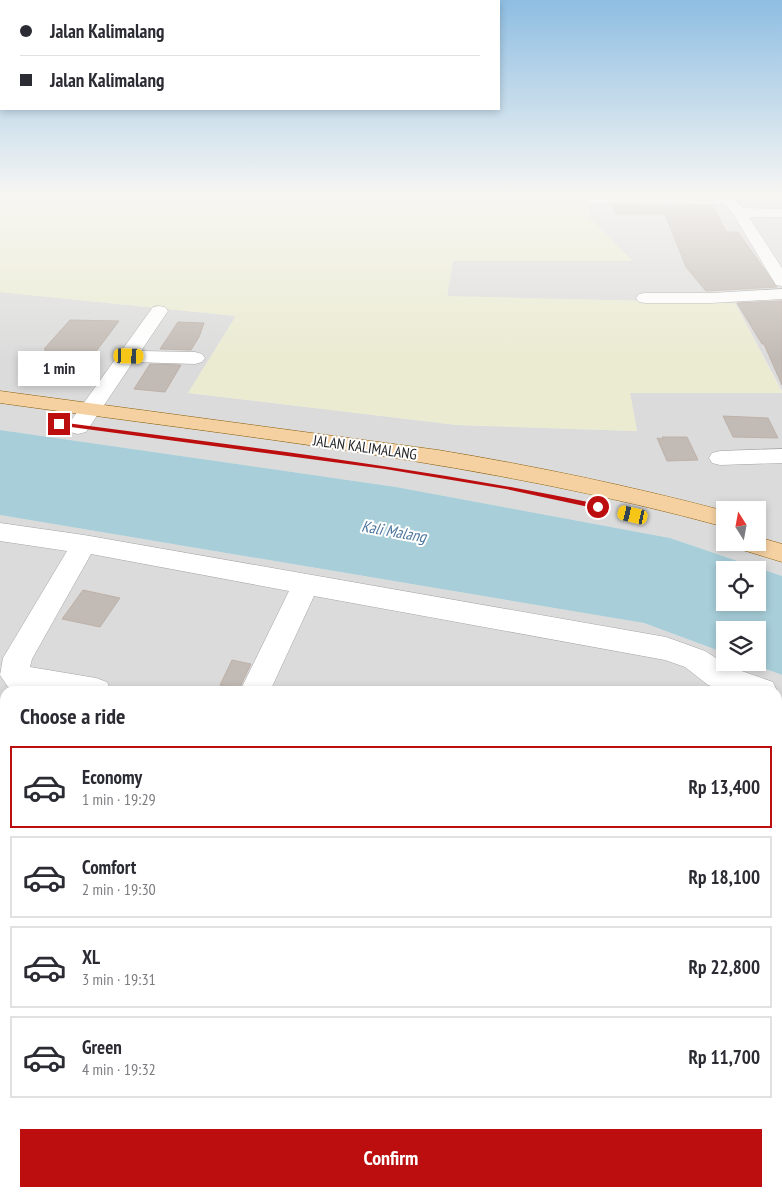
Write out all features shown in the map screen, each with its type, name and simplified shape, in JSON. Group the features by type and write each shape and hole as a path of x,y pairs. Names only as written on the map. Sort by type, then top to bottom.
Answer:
{"main road":[{"name":"JALAN KALIMALANG","path":"0,397 84,418 506,487 716,535"},
{"name":"JALAN KALIMALANG","path":"0,416 84,418 429,456 499,467 657,501 716,517"},
{"path":"766,530 782,535"},
{"path":"766,549 782,554"}],"street":[{"path":"782,251 765,251 782,281"},
{"path":"645,298 711,298 782,294"},
{"path":"84,418 159,311"},
{"path":"129,356 195,358"},
{"path":"720,458 782,456"},
{"path":"0,532 84,544 666,649 695,659 715,684 728,686"},
{"path":"66,686 19,678 14,673 18,658 84,544"},
{"path":"257,686 306,584"}],"shaded area":[{"path":"620,249 782,249 782,391 735,303 447,297 453,261 632,261"},
{"path":"0,292 236,316 188,393 457,425 637,431 630,393 782,393 782,576 766,571 766,561 738,561 670,538 396,487 0,430"},
{"path":"0,515 644,623 716,650 716,671 766,671 766,669 782,675 782,686 0,686"}],"green space":[{"path":"0,249 621,249 633,261 453,261 447,296 735,303 782,393 630,393 637,431 457,425 188,393 236,316 0,292"}],"water":[{"name":"Kali Malang","path":"0,430 396,487 670,538 738,561 716,561 716,611 766,611 766,571 782,576 782,675 766,669 766,621 716,621 716,650 644,623 0,515"}],"building":[{"path":"679,249 750,249 777,287 706,291 686,267"},
{"path":"782,301 782,385 764,344 762,344 737,303"},
{"path":"70,320 119,321 76,378 25,374 46,349 44,349"},
{"path":"178,322 204,323 199,337 191,350 160,349"},
{"path":"150,364 181,365 165,392 134,389"},
{"path":"723,416 768,418 778,438 733,437"},
{"path":"662,437 687,437 698,460 667,461 657,438 663,439"},
{"path":"83,590 120,598 100,627 62,619"},
{"path":"232,660 251,664 240,686 220,685"}],"route":[{"path":"59,424 385,467 506,487 598,507"}]}
